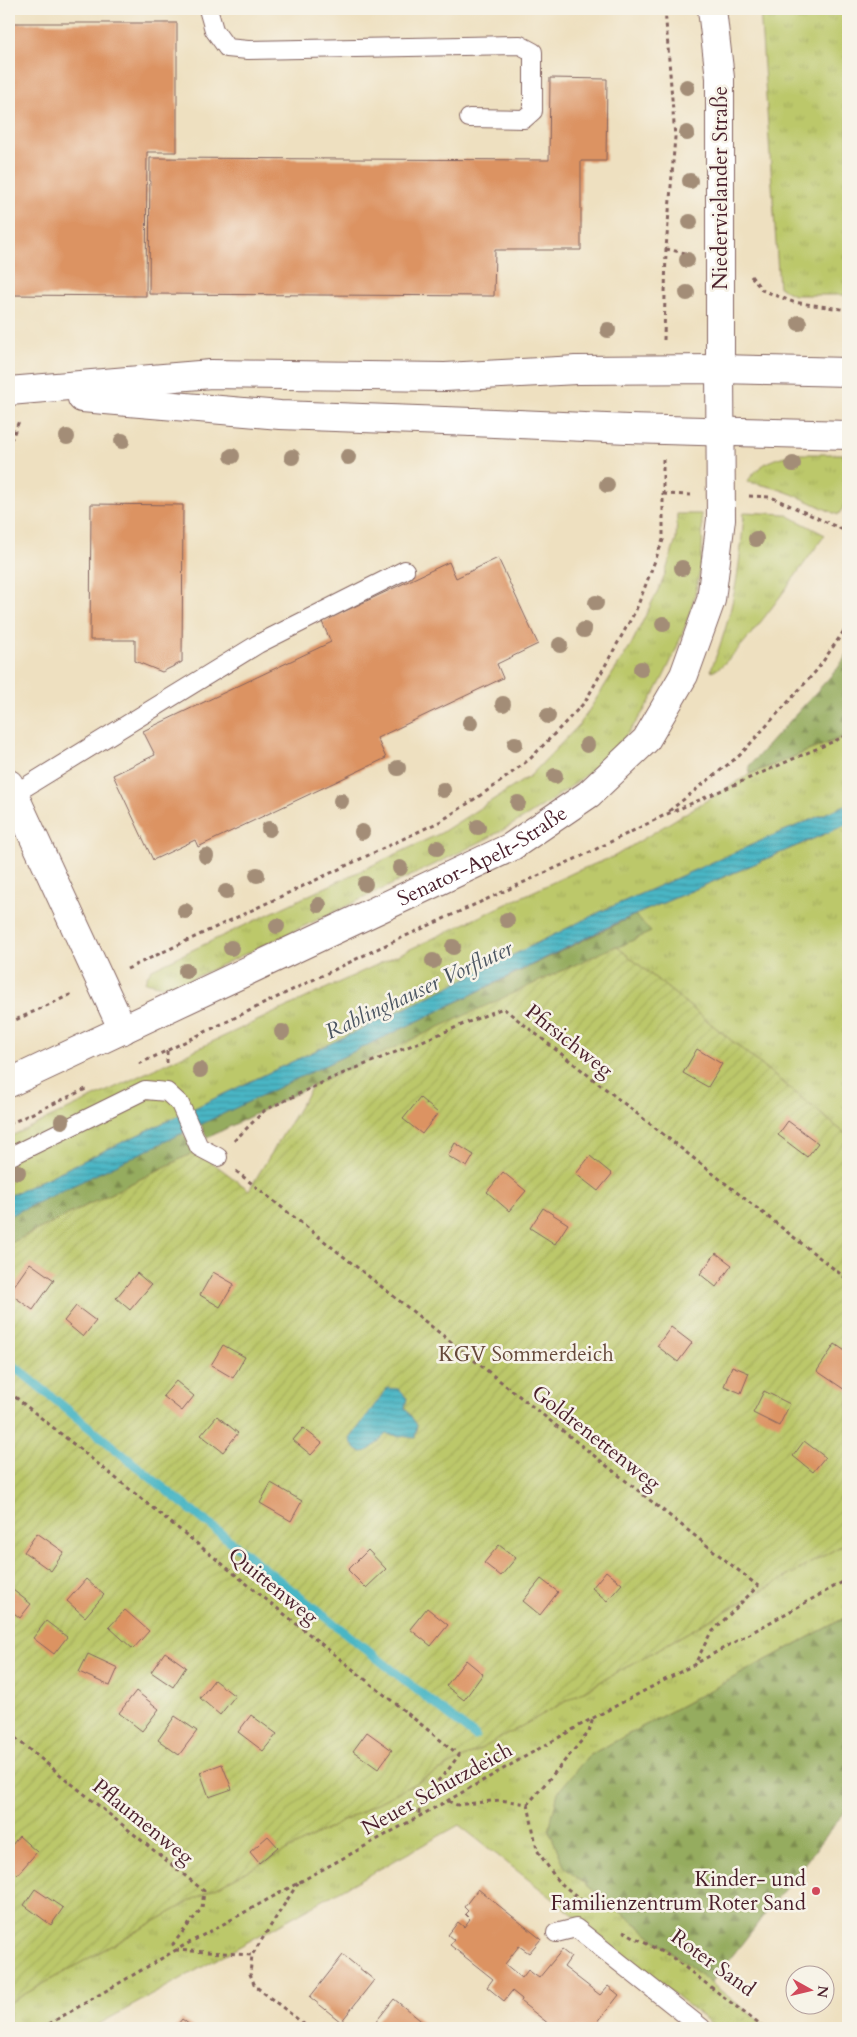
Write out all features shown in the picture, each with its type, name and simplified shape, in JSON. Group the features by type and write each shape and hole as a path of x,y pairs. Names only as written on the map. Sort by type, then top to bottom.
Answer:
{"main road":[{"name":"Niedervielander Straße","path":"712,9 720,78 720,369"},
{"path":"848,372 663,368 445,376 211,374 9,391 280,415 663,430 848,435"},
{"name":"Senator-Apelt-Straße","path":"9,1083 511,847 589,794 646,740 684,675 711,600 721,519 720,369"},
{"path":"11,789 102,981 123,1030"}],"lane":[{"path":"208,9 214,30 227,48 248,50 520,45 533,52 532,111 524,119 470,118"},
{"path":"11,789 258,644 406,570"},
{"path":"9,1157 146,1090 167,1092 180,1104 200,1147 218,1157"},
{"path":"556,1933 576,1928 702,2028"}],"path":[{"path":"663,368 666,249 675,137 665,9"},
{"path":"666,249 719,260 746,270 762,290 793,302 848,310"},
{"path":"9,1023 440,821 496,785 531,758 585,702 636,610 663,540 663,430"},
{"path":"663,494 771,497 848,532"},
{"path":"665,815 740,755 817,670 848,625"},
{"path":"136,1066 377,949 584,855 665,815 848,735"},
{"name":"Pfirsichweg","path":"218,1157 265,1110 332,1078 504,1008 848,1280"},
{"path":"9,1124 90,1086"},
{"name":"Goldrenettenweg","path":"218,1157 758,1586 710,1634 695,1664"},
{"name":"Quittenweg","path":"9,1392 459,1755 448,1770 419,1801 419,1816"},
{"name":"Neuer Schutzdeich","path":"42,2028 176,1950 447,1801 593,1718 848,1579"},
{"path":"528,1804 589,1732 593,1718"},
{"name":"Pflaumenweg","path":"9,1733 204,1891 202,1908 174,1944 176,1950"},
{"path":"447,1801 457,1805 500,1800 528,1804"},
{"path":"528,1804 537,1850 557,1880 591,1908"},
{"path":"298,1883 252,1955 250,1974 255,1986 309,2028"},
{"name":"Roter Sand","path":"619,1929 674,1958 764,2028"},
{"path":"176,1950 252,1955"}],"green space":[{"path":"760,9 848,9 848,295 794,295 779,287"},
{"path":"795,454 848,454 848,501 838,515 772,487 747,482 757,470 768,462"},
{"path":"744,512 785,514 825,535 753,631 723,665 712,672 711,669 730,611 738,573"},
{"path":"677,514 701,514 701,559 692,604 676,650 651,700 641,716 604,759 580,780 528,815 444,860 185,982 162,986 145,982 152,969 441,833 530,776 580,724 631,645 663,580 676,540"},
{"path":"848,653 848,735 750,774 749,766 838,668"},
{"path":"848,735 848,804 602,911 418,1002 9,1196 9,1137 577,871 615,856 750,774"},
{"path":"848,824 848,1136 616,946 650,932 635,915"},
{"path":"635,915 651,932 313,1085 207,1138 201,1124"},
{"name":"KGV Sommerdeich","path":"616,946 848,1136 848,1542 490,1744 196,1898 9,2003 9,1244 197,1151 249,1190 313,1085"},
{"path":"182,1133 197,1151 9,1244 9,1216"},
{"path":"848,1542 848,1616 588,1756 565,1868 768,2028 717,2028 459,1825 92,2028 9,2028 9,2003 196,1898 490,1744"},
{"path":"848,1616 848,1808 711,1983 565,1868 549,1830 558,1792 588,1756"}],"water":[{"path":"848,804 848,824 616,923 422,1019 9,1216 9,1196 418,1002 602,911"},
{"path":"387,1388 398,1389 407,1398 405,1408 417,1425 415,1438 386,1434 372,1448 363,1452 358,1451 350,1439"}],"building":[{"path":"9,23 177,23 177,152 147,152 146,296 9,295"},
{"path":"550,78 607,79 606,161 581,161 581,250 495,250 494,296 149,294 150,158 549,160"},
{"path":"91,504 183,505 182,662 162,672 135,661 135,640 90,640"},
{"path":"498,558 538,644 497,664 503,678 377,738 386,758 198,847 195,840 153,860 113,775 155,755 143,731 331,642 322,622 449,562 456,578"},
{"path":"697,1049 722,1064 708,1087 683,1073"},
{"path":"420,1098 438,1113 422,1134 403,1119"},
{"path":"788,1121 818,1143 807,1157 778,1135"},
{"path":"455,1143 474,1155 467,1167 448,1156"},
{"path":"590,1156 612,1174 598,1191 576,1174"},
{"path":"503,1172 526,1191 509,1211 487,1192"},
{"path":"543,1208 568,1224 555,1244 530,1228"},
{"path":"716,1253 732,1265 716,1287 700,1274"},
{"path":"30,1263 54,1280 33,1310 9,1293"},
{"path":"213,1272 234,1284 220,1307 200,1295"},
{"path":"137,1273 151,1285 130,1310 116,1298"},
{"path":"76,1306 96,1321 83,1337 64,1321"},
{"path":"671,1327 692,1343 678,1362 657,1346"},
{"path":"835,1344 848,1353 848,1392 817,1371"},
{"path":"223,1345 245,1357 233,1378 211,1365"},
{"path":"732,1366 749,1373 741,1393 724,1386"},
{"path":"176,1381 194,1396 182,1411 163,1396"},
{"path":"764,1391 790,1404 779,1426 753,1413"},
{"path":"217,1416 238,1433 223,1452 201,1435"},
{"path":"303,1428 322,1443 311,1455 293,1440"},
{"path":"804,1441 825,1457 813,1472 793,1456"},
{"path":"271,1483 302,1501 291,1521 260,1503"},
{"path":"37,1533 64,1552 51,1571 24,1552"},
{"path":"499,1545 516,1558 501,1576 484,1563"},
{"path":"368,1550 386,1569 366,1588 348,1570"},
{"path":"606,1571 622,1584 607,1601 592,1588"},
{"path":"86,1579 104,1595 85,1617 67,1601"},
{"path":"541,1579 558,1592 540,1615 523,1601"},
{"path":"9,1587 31,1604 20,1618 9,1609"},
{"path":"427,1608 448,1625 431,1646 410,1629"},
{"path":"125,1610 149,1631 133,1649 109,1627"},
{"path":"46,1621 67,1637 54,1654 33,1638"},
{"path":"165,1652 186,1667 173,1687 151,1672"},
{"path":"88,1654 118,1668 110,1686 79,1672"},
{"path":"466,1660 483,1674 464,1700 446,1686"},
{"path":"214,1680 235,1696 220,1715 200,1698"},
{"path":"136,1691 159,1709 142,1731 119,1713"},
{"path":"251,1715 277,1734 263,1751 238,1732"},
{"path":"175,1716 197,1731 179,1755 158,1740"},
{"path":"367,1732 392,1750 378,1769 353,1751"},
{"path":"222,1764 232,1789 209,1797 200,1772"},
{"path":"19,1836 37,1852 17,1875 9,1867 9,1849"},
{"path":"268,1836 278,1847 259,1863 250,1852"},
{"path":"35,1889 63,1908 51,1925 24,1905"},
{"path":"478,1889 541,1939 529,1953 519,1946 505,1964 522,1978 528,1970 539,1978 562,1950 571,1957 564,1967 600,1995 608,1986 619,1995 593,2028 554,2028 521,2002 522,1999 512,1991 504,2001 487,1987 493,1979 450,1945 454,1940 448,1935 458,1922 464,1927 470,1919 465,1914 468,1911 464,1907"},
{"path":"343,1955 374,1980 341,2022 310,1997"},
{"path":"394,1999 425,2024 431,2028 371,2028"},
{"path":"182,2019 194,2028 175,2028"}],"waterway":[{"path":"9,1362 156,1482 475,1736"}],"place":[{"name":"Kinder- und Familienzentrum Roter Sand","path":"816,1891"}],"water label":[{"name":"Rablinghauser Vorfluter","path":"419,990"}]}
